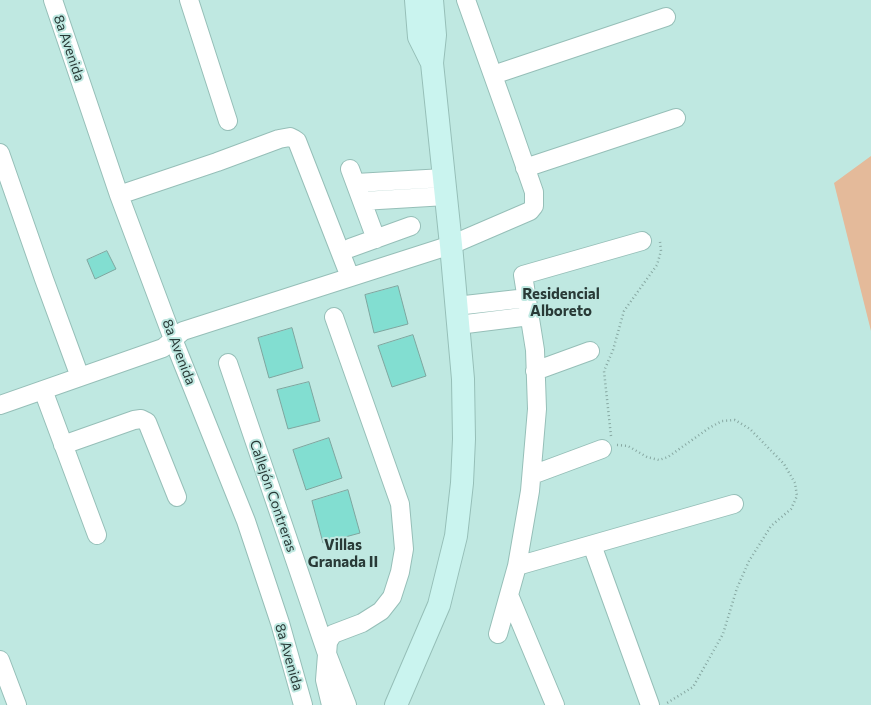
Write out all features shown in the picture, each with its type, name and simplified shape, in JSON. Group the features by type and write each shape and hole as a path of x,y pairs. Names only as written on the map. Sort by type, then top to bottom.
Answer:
{"main road":[{"path":"416,0 419,37 432,63"},
{"path":"396,705 439,605 456,536 462,483 464,438 463,380 451,244 432,63 435,35 432,0"}],"street":[{"name":"8a Avenida","path":"52,0 119,194 173,339 246,521 280,623 303,705"},
{"path":"189,0 228,121"},
{"path":"0,406 163,348 183,331 451,244 530,211 534,206 535,200 466,0"},
{"path":"493,76 666,17"},
{"path":"525,168 676,118"},
{"path":"119,194 216,162 279,139 294,138 297,141 350,277"},
{"path":"0,153 41,272 80,377"},
{"path":"376,239 353,176 445,187"},
{"path":"362,201 445,187"},
{"path":"350,248 411,226"},
{"path":"498,634 517,566 530,492 537,410 535,350 524,274 642,240"},
{"path":"457,316 527,298"},
{"path":"457,316 530,316"},
{"path":"326,651 328,642 333,634 362,622 381,611 392,597 400,572 404,549 400,504 334,317"},
{"path":"535,371 590,351"},
{"name":"Callejón Contreras","path":"228,363 326,651 347,705"},
{"path":"43,390 97,535"},
{"path":"63,445 134,420 141,419 147,422 177,497"},
{"path":"532,475 608,444"},
{"path":"517,566 734,504"},
{"path":"592,545 650,705"},
{"path":"508,595 555,705"},
{"name":"Callejón Contreras","path":"326,651 325,680 331,705"},
{"path":"0,660 17,705"}],"path":[{"path":"642,240 654,236 659,241 661,251 657,265 624,311 613,350 604,371 608,444 628,446 647,457 659,460 668,457 709,428 722,421 735,420 750,429 784,464 795,483 797,496 791,509 771,526 749,561 737,588 723,634 693,687 663,705"}],"shaded area":[{"path":"871,156 871,331 834,183"}],"building":[{"path":"107,251 116,269 95,279 87,260"},
{"path":"398,286 408,324 374,333 365,295"},
{"path":"292,328 303,368 269,378 258,338"},
{"path":"413,335 426,376 392,387 378,346"},
{"path":"309,382 320,421 288,429 277,390"},
{"path":"329,438 342,478 306,490 293,450"},
{"path":"348,490 360,533 323,543 312,501"}],"district":[{"name":"Residencial Alboreto","path":"561,302"},
{"name":"Villas Granada II","path":"343,554"}]}
